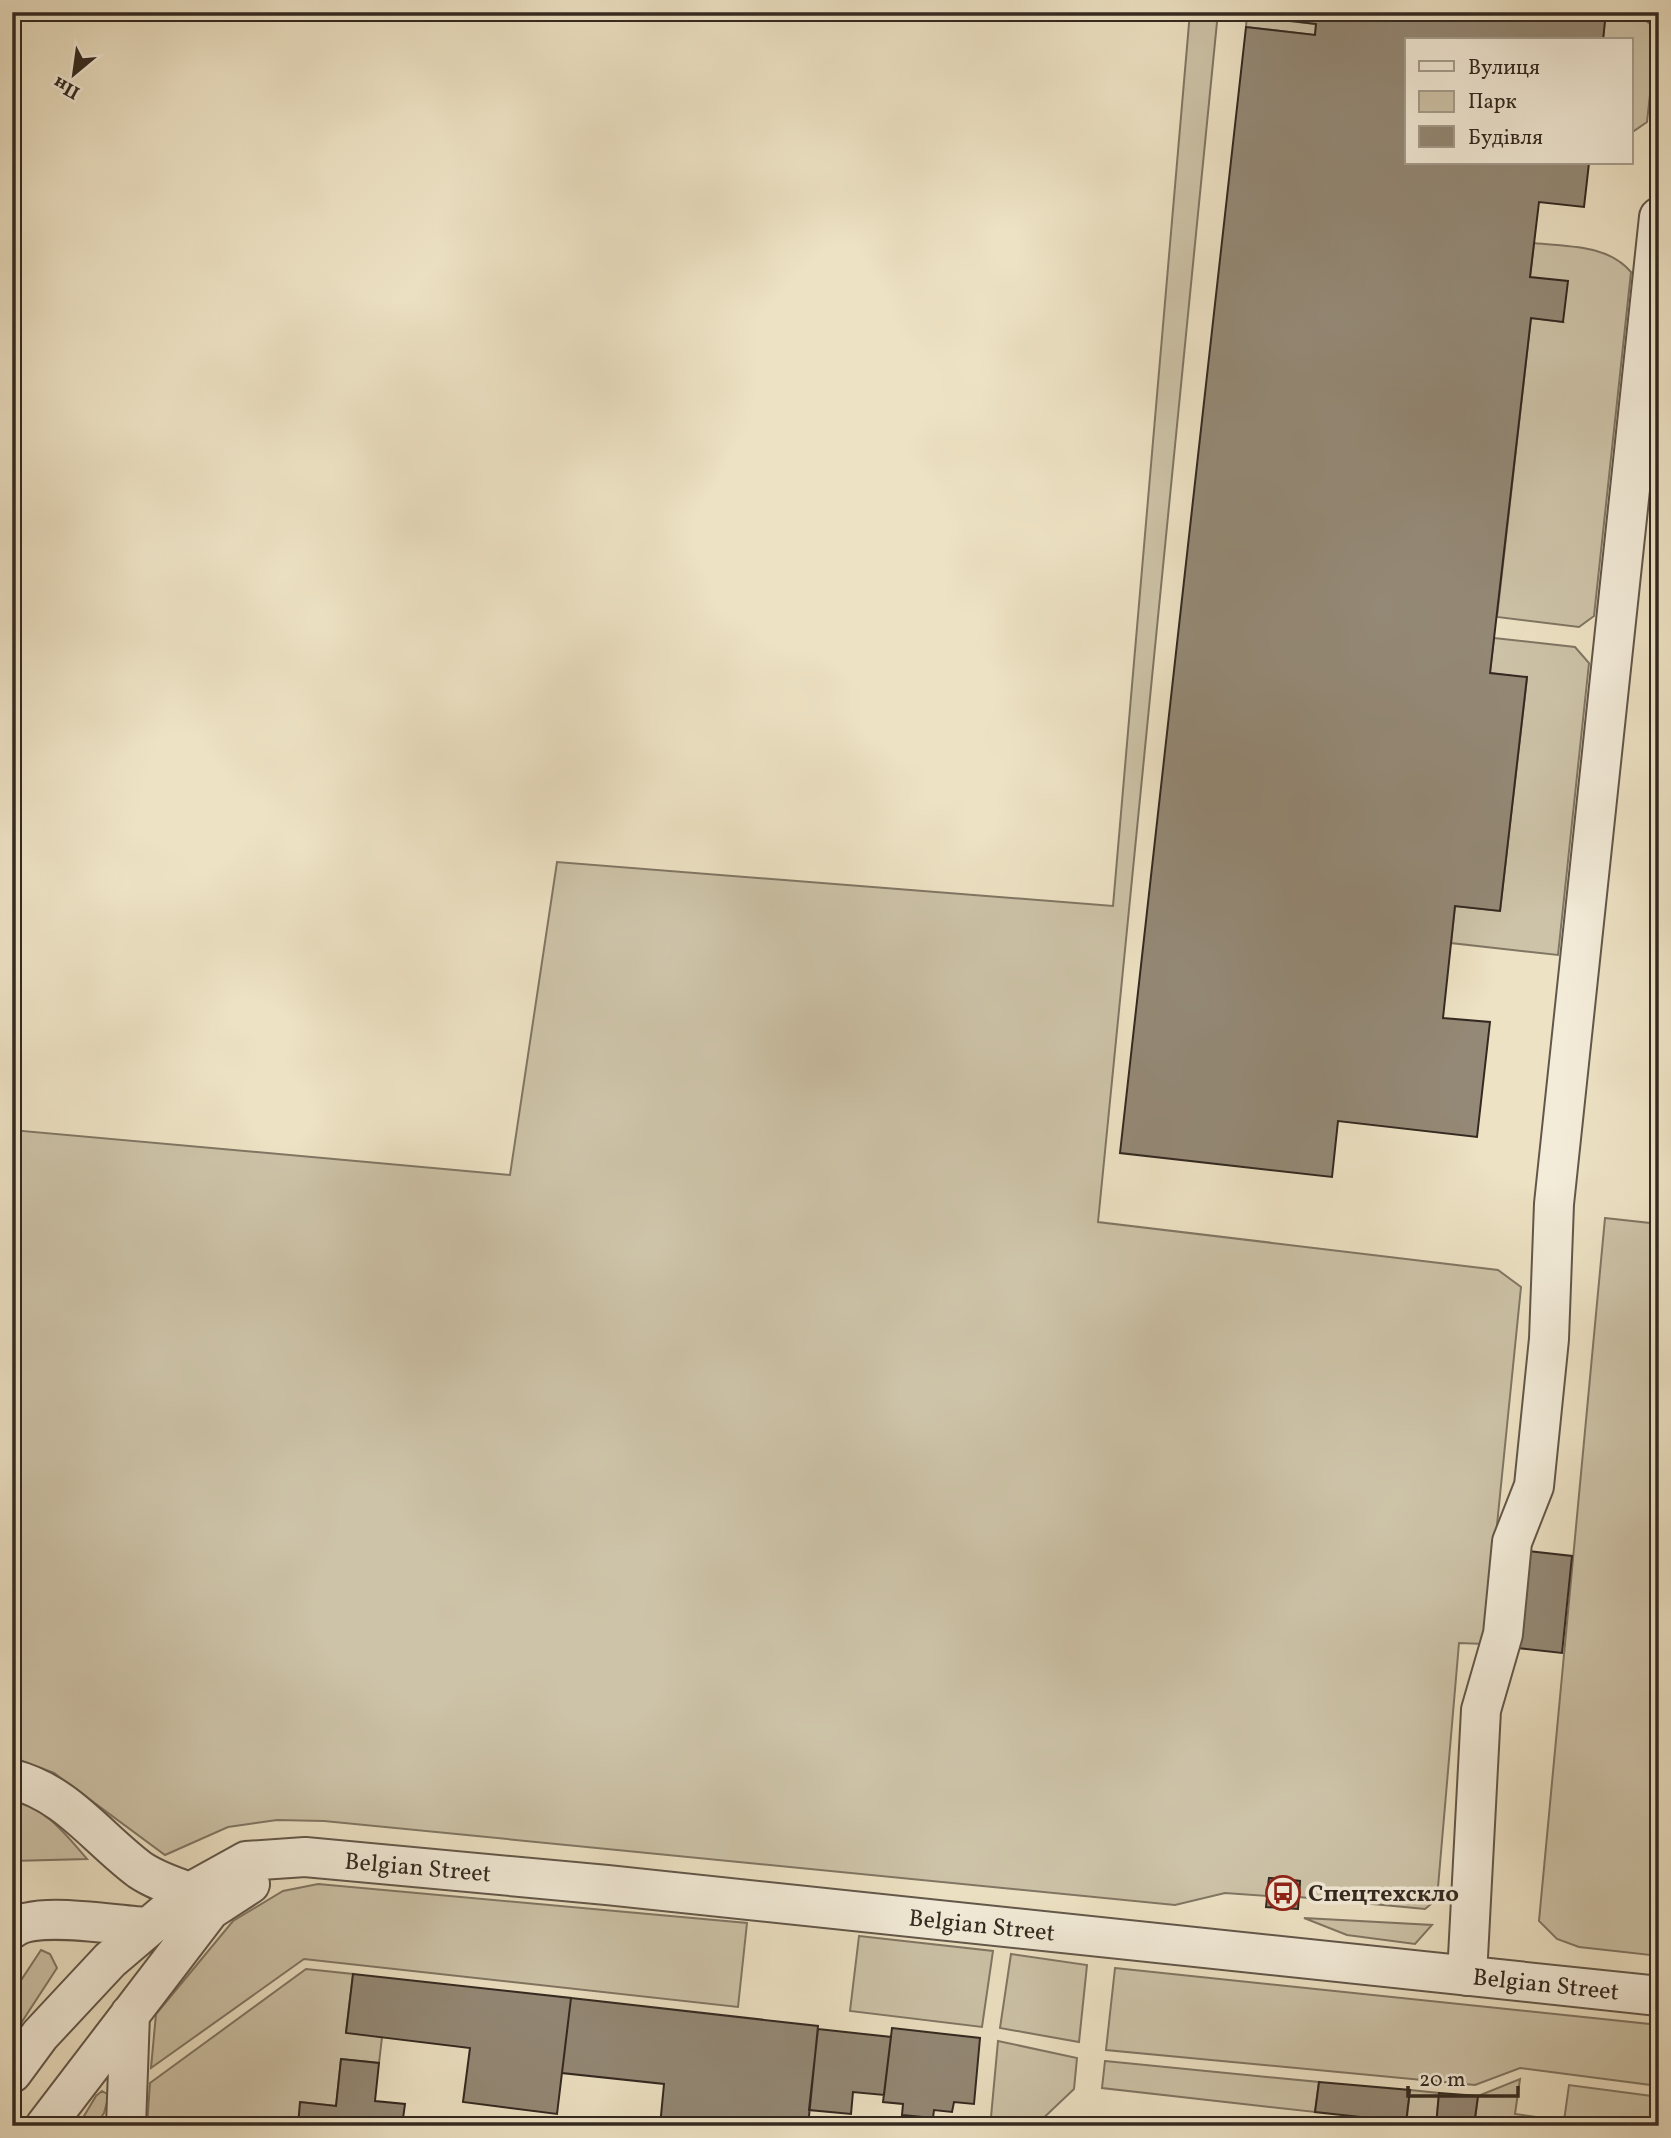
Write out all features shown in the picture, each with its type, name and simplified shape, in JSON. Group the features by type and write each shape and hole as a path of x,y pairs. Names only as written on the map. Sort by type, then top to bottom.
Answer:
{"street":[{"path":"1466,1976 1481,1710 1503,1634 1512,1542 1534,1486 1549,1339 1554,1204 1659,217"},
{"path":"12,1779 31,1784 71,1807 140,1870 163,1883 190,1892"},
{"name":"Belgian Street","path":"45,2126 210,1910 268,1872 305,1857"},
{"name":"Belgian Street","path":"12,2073 40,2035 110,1960 190,1892 246,1861 305,1857 635,1888 1659,1996"},
{"path":"15,1925 53,1920 149,1927"},
{"path":"126,2126 130,2014"}],"green space":[{"path":"1190,12 1218,12 1098,1222 1498,1270 1521,1287 1485,1644 1459,1643 1437,1899 1425,1909 1299,1897 1300,1881 1269,1878 1267,1896 1225,1893 1175,1905 324,1821 277,1820 228,1827 165,1855 54,1773 12,1757 12,1130 510,1175 557,862 1113,906"},
{"path":"1247,12 1262,12 1261,18 1316,24 1315,35 1246,27"},
{"path":"1605,15 1645,20 1657,30 1647,122 1632,132 1632,38 1603,38"},
{"path":"1534,243 1586,248 1610,256 1631,272 1594,616 1579,627 1497,617 1531,318 1563,322 1530,277"},
{"path":"1494,638 1575,647 1589,663 1558,955 1451,943 1455,906 1500,911 1527,678 1490,673"},
{"path":"1605,1218 1659,1224 1659,1956 1579,1947 1557,1939 1539,1921"},
{"path":"12,1802 24,1804 45,1816 87,1859 12,1861"},
{"path":"318,1884 747,1923 738,2007 304,1959 151,2068 156,2014 233,1921 283,1891"},
{"path":"1304,1918 1432,1925 1415,1944 1347,1935"},
{"path":"859,1936 993,1951 982,2027 850,2011"},
{"path":"41,1950 50,1954 57,1968 12,2037 12,1994"},
{"path":"1011,1954 1087,1965 1079,2042 1000,2028"},
{"path":"1115,1968 1659,2025 1659,2086 1520,2068 1475,2085 1106,2050"},
{"path":"306,1969 353,1974 346,2032 382,2037 379,2063 341,2059 336,2106 301,2102 298,2126 147,2126 150,2083"},
{"path":"998,2041 1077,2058 1074,2089 1035,2126 984,2126 991,2117"},
{"path":"1105,2061 1319,2082 1315,2112 1102,2088"},
{"path":"1520,2079 1515,2114 1564,2121 1569,2085 1659,2097 1659,2126 1474,2126 1478,2096"},
{"path":"1410,2090 1439,2093 1436,2126 1406,2126"},
{"path":"102,2091 109,2095 104,2113 95,2126 78,2126 96,2096"}],"building":[{"path":"1262,12 1606,12 1603,38 1405,38 1405,164 1589,164 1584,207 1539,202 1530,277 1568,281 1563,322 1531,318 1490,673 1527,677 1500,911 1455,906 1443,1018 1490,1022 1477,1137 1338,1121 1332,1177 1120,1153 1246,27 1315,35 1316,24 1261,17"},
{"path":"1659,1156 1659,1220 1651,1219"},
{"path":"1528,1551 1572,1556 1562,1653 1518,1648"},
{"path":"1269,1878 1300,1881 1298,1909 1266,1907"},
{"path":"353,1974 571,1998 557,2114 463,2102 470,2048 346,2033"},
{"path":"571,1998 818,2026 808,2126 660,2126 664,2084 562,2073"},
{"path":"892,2028 980,2038 974,2104 954,2102 952,2112 934,2110 933,2118 902,2115 903,2104 883,2102"},
{"path":"818,2029 891,2037 884,2095 853,2092 851,2114 809,2110"},
{"path":"341,2059 379,2063 375,2101 405,2104 402,2126 298,2126 300,2102 336,2106"},
{"path":"1319,2082 1410,2090 1406,2122 1315,2112"},
{"path":"1439,2093 1478,2096 1474,2126 1436,2126"}],"place":[{"name":"Спецтехскло","path":"1283,1893"}]}
